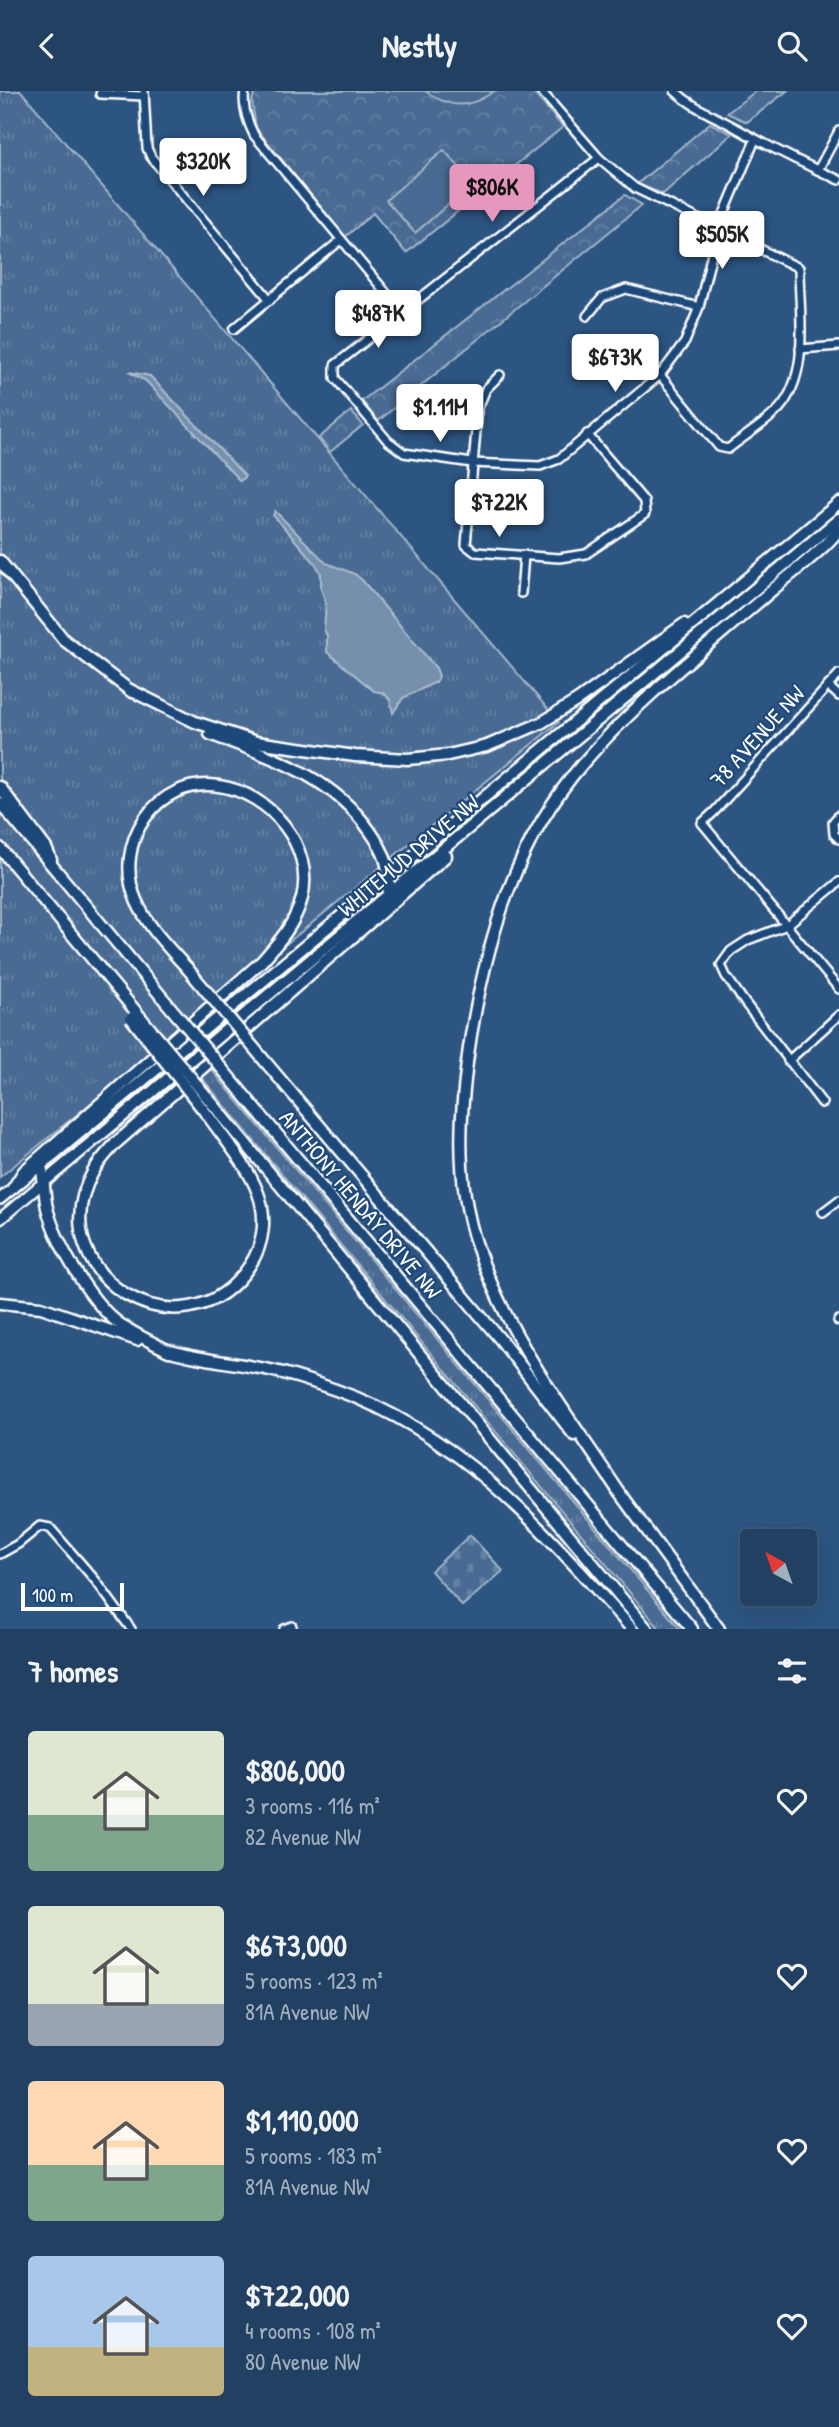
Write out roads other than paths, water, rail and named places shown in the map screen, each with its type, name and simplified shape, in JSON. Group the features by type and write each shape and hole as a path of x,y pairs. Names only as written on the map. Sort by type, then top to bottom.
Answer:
{"highway":[{"name":"WHITEMUD DRIVE NW","path":"41,1165 839,503"},
{"name":"WHITEMUD DRIVE NW","path":"44,1182 839,519"},
{"path":"621,1495 530,1358 497,1297 471,1224 462,1168 461,1117 464,1077 486,956 507,890 530,840 583,763 649,697 839,530"},
{"path":"0,561 64,640 128,689 193,727 275,758 334,791 364,822 382,847 390,876 388,896"},
{"path":"128,689 195,722 256,742 355,756 408,759 448,755 488,745 541,723 597,687 768,562"},
{"path":"13,1188 24,1171 262,961 285,936 302,897 302,865 296,845 286,828 264,804 249,795 219,785 192,787 163,799 149,811 139,825 130,852 130,877 136,900 148,922 187,968 269,1066 500,1339 621,1495 719,1629"},
{"path":"0,787 46,848 53,867"},
{"name":"ANTHONY HENDAY DRIVE NW","path":"0,803 692,1629"},
{"path":"0,848 115,986 134,1016 208,1117 248,1172 258,1194 263,1218 262,1235 258,1250 249,1266 236,1282 209,1301 174,1309 141,1304 125,1296 108,1283 95,1265 84,1243 81,1219 86,1185 98,1163 116,1143 443,859 493,808"},
{"path":"134,1016 217,1109 647,1629"},
{"path":"41,1165 47,1207 55,1229 88,1290 118,1322 169,1351"},
{"path":"0,1303 41,1307 169,1351 258,1367 337,1391 379,1409 433,1439 518,1505 632,1629"}],"main road":[{"name":"WHITEMUD DRIVE NW","path":"0,1199 41,1165"},
{"name":"WHITEMUD DRIVE NW","path":"0,1219 44,1182"}],"street":[{"path":"246,91 243,100 254,135 403,313"},
{"path":"541,91 599,158 635,188 799,268 800,349 794,388 778,409 728,449 719,447 660,375"},
{"path":"678,92 708,115 839,180"},
{"path":"100,94 144,93 147,148 151,157 270,300"},
{"path":"818,170 839,131"},
{"path":"599,158 335,365 335,378 388,441 404,453 472,463 540,466 559,459 660,375 685,342 699,307 718,228 755,140"},
{"path":"234,329 341,240"},
{"path":"587,316 602,297 626,289 699,307"},
{"path":"800,349 839,346"},
{"path":"500,375 486,389 478,408 466,545 475,552 559,558 586,554 645,514 644,501 587,435"},
{"path":"521,593 524,555"},
{"name":"78 AVENUE NW","path":"787,925 702,823 715,812 839,674"},
{"path":"828,686 839,696"},
{"path":"839,815 833,822 834,834 839,839"},
{"path":"822,1103 788,1061 726,976 721,965 731,951 748,940 787,925 839,882"},
{"path":"787,925 839,989"},
{"path":"788,1061 839,1015"},
{"path":"824,1212 839,1200"},
{"path":"0,1554 18,1544 40,1526 50,1528 96,1581 131,1629"}]}
